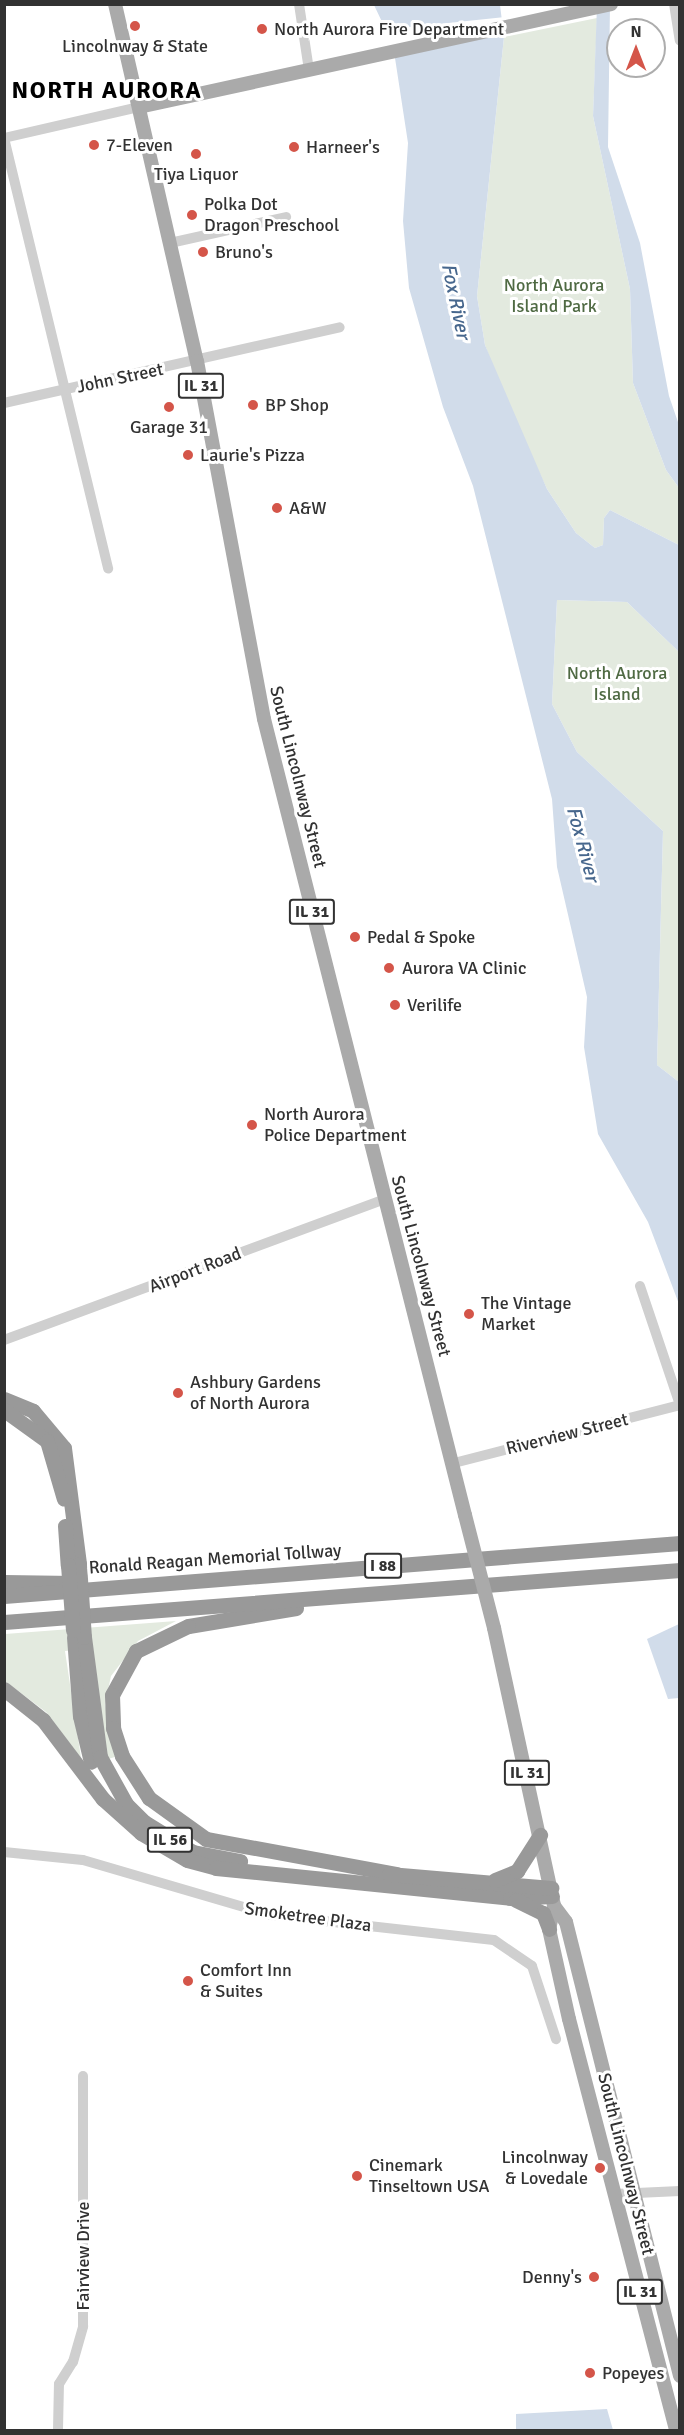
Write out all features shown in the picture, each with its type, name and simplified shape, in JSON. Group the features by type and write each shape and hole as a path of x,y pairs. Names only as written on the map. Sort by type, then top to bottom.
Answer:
{"highway":[{"name":"IL 56","path":"4,1400 33,1411 64,1448 79,1637 100,1757 126,1804 144,1822 193,1852 233,1860 489,1882 517,1871 540,1835"},
{"path":"4,1410 30,1423 47,1441 57,1463 73,1564"},
{"name":"Ronald Reagan Memorial Tollway","path":"4,1596 680,1543"},
{"name":"I 88","path":"4,1622 672,1571"},
{"path":"4,1582 103,1588"},
{"path":"348,1595 188,1626 151,1639 120,1672 112,1695 112,1728 134,1779 185,1828 228,1845 397,1874"},
{"path":"79,1637 80,1716 92,1763 141,1833"},
{"name":"IL 56","path":"4,1689 43,1720 92,1788 141,1833 187,1860 216,1868 510,1898 552,1896"},
{"path":"489,1882 552,1896"},
{"path":"510,1898 543,1913 549,1929"}],"main road":[{"name":"IL 31","path":"116,4 139,107"},
{"path":"139,107 611,4"},
{"name":"South Lincolnway Street","path":"139,107 196,361 264,719 454,1463 494,1629 552,1896 549,1929 676,2430"},
{"name":"South Lincolnway Street","path":"552,1896 566,1922 631,2192 680,2376"}],"street":[{"path":"299,4 309,70"},
{"path":"674,4 680,41"},
{"path":"108,569 62,390 4,138 139,107"},
{"path":"170,243 286,217"},
{"name":"John Street","path":"4,403 340,327"},
{"name":"Airport Road","path":"4,1340 385,1199"},
{"path":"640,1286 680,1405"},
{"name":"Riverview Street","path":"454,1463 680,1405"},
{"name":"Smoketree Plaza","path":"4,1851 83,1860 271,1915 494,1940 532,1966 556,2038"},
{"name":"Fairview Drive","path":"58,2430 59,2385 73,2362 83,2326 83,2076"},
{"path":"615,2194 680,2191"}],"green space":[{"name":"North Aurora Island Park","path":"597,18 593,116 630,289 633,383 666,470 679,488 679,545 610,510 604,518 603,545 595,548 576,533 547,489 506,401 485,345 477,296 504,37"},
{"name":"North Aurora Island","path":"557,600 627,602 679,652 679,1082 657,1065 663,831 577,752 552,704"},
{"path":"176,1621 138,1641 111,1676 105,1704 115,1757 108,1759 101,1728 93,1649 65,1651 81,1758 46,1712 5,1681 5,1634"}],"water":[{"name":"Fox River","path":"374,5 500,5 504,37 477,296 485,345 547,489 576,533 595,548 603,545 604,518 610,510 679,545 679,652 627,602 557,600 552,704 577,752 663,831 657,1065 679,1082 679,1304 648,1222 598,1134 584,1047 587,997 557,867 552,799 473,486 443,407 409,288 403,221 408,143 393,45"},
{"path":"597,5 610,5 610,18 606,18 606,78 609,78 608,147 640,243 669,396 679,425 679,488 666,470 633,383 630,289 593,116"},
{"path":"679,1624 679,1698 668,1699 647,1639"},
{"path":"607,2409 613,2430 516,2430 516,2414"}],"pier":[{"path":"505,17 507,36 389,48 387,29"}],"place":[{"name":"Lincolnway & State","path":"135,26"},
{"name":"North Aurora Fire Department","path":"262,29"},
{"name":"7-Eleven","path":"94,145"},
{"name":"Harneer's","path":"294,147"},
{"name":"Tiya Liquor","path":"196,154"},
{"name":"Polka Dot Dragon Preschool","path":"192,215"},
{"name":"Bruno's","path":"203,252"},
{"name":"BP Shop","path":"253,405"},
{"name":"Garage 31","path":"169,407"},
{"name":"Laurie's Pizza","path":"188,455"},
{"name":"A&W","path":"277,508"},
{"name":"Pedal & Spoke","path":"355,937"},
{"name":"Aurora VA Clinic","path":"389,968"},
{"name":"Verilife","path":"395,1005"},
{"name":"North Aurora Police Department","path":"252,1125"},
{"name":"The Vintage Market","path":"469,1314"},
{"name":"Ashbury Gardens of North Aurora","path":"178,1393"},
{"name":"Comfort Inn & Suites","path":"188,1981"},
{"name":"Lincolnway & Lovedale","path":"600,2168"},
{"name":"Cinemark Tinseltown USA","path":"357,2176"},
{"name":"Denny's","path":"594,2277"},
{"name":"Popeyes","path":"590,2373"}],"district":[{"name":"NORTH AURORA","path":"107,91"}]}
